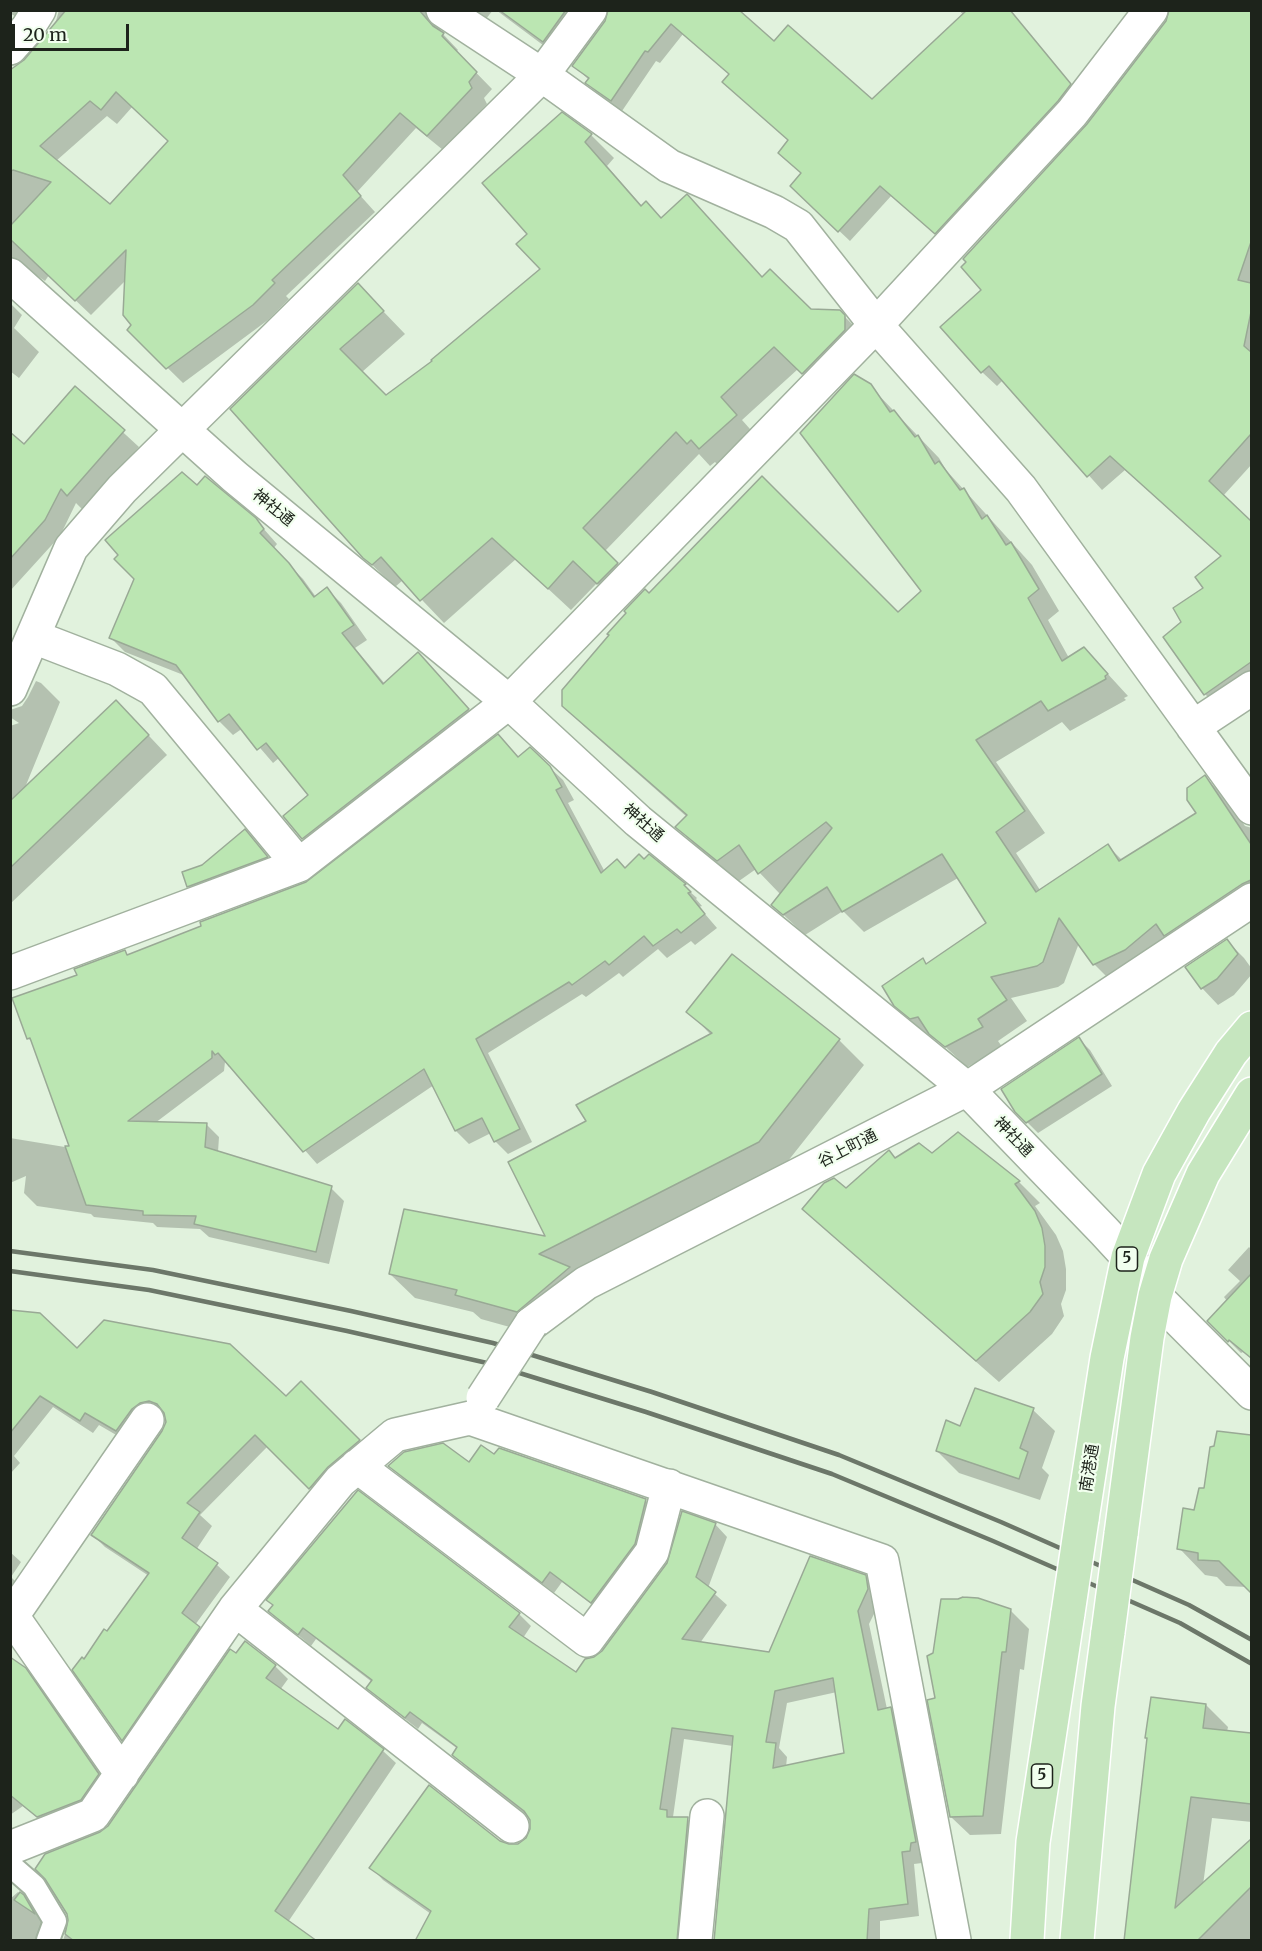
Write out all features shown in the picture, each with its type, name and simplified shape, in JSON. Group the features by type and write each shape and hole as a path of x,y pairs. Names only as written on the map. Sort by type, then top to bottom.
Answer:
{"main road":[{"name":"南港通","path":"1027,1941 1033,1842 1107,1358 1128,1257 1159,1174 1194,1111 1231,1053 1251,1028"},
{"name":"5","path":"1077,1941 1098,1706 1147,1338 1155,1296 1166,1259 1203,1174 1251,1094"}],"street":[{"path":"10,48 39,10"},
{"path":"443,10 542,75 669,166 774,212 798,226 876,325 1021,489 1251,808"},
{"path":"10,689 34,638 70,548 122,489 542,75 591,10"},
{"path":"10,973 299,865 509,702 876,325 1072,113 1151,10"},
{"name":"神社通","path":"10,275 244,484 509,702 638,821 967,1089 1104,1231 1128,1257 1155,1296 1251,1394"},
{"path":"34,638 117,669 153,689 299,865"},
{"path":"1193,727 1251,688"},
{"name":"谷上町通","path":"476,1408 531,1324 586,1283 967,1089 1251,900"},
{"path":"10,1848 93,1815 235,1609 340,1481 395,1435 476,1408 669,1486 882,1561 954,1941"},
{"path":"122,1774 12,1616 147,1420"},
{"path":"357,1466 587,1640 652,1552 669,1486"},
{"path":"235,1609 512,1826"},
{"path":"695,1941 707,1816"}],"lane":[{"path":"10,1865 34,1886 55,1921 48,1941"}],"building":[{"path":"66,10 419,10 433,26 444,33 442,36 477,72 469,82 472,88 427,136 400,113 343,175 361,196 272,280 275,283 253,305 166,369 127,330 131,325 123,315 126,250 75,301 10,239 10,226 51,182 13,170 10,172 10,70 24,60","holes":["116,92 168,141 110,204 40,146 90,101 101,110"]},
{"path":"499,10 566,10 543,42"},
{"path":"608,10 739,10 774,41 788,25 872,99 967,10 1010,10 1071,84 935,234 880,186 838,232 790,186 801,173 778,153 788,140 722,82 729,74 671,24 648,52 645,51 611,101 585,83 589,78 572,66 605,21"},
{"path":"1169,10 1251,10 1251,242 1238,280 1251,283 1251,312 1244,346 1251,352 1251,434 1209,481 1251,521 1251,662 1204,695 1163,637 1181,622 1173,608 1203,588 1195,577 1221,556 1110,456 1087,477 989,366 981,373 940,327 981,290 961,267 966,262 963,259 1087,124 1166,21"},
{"path":"562,112 592,134 585,142 641,206 646,201 661,218 687,194 762,277 770,269 811,309 840,310 845,315 845,330 802,374 774,347 721,397 737,415 699,449 691,440 687,444 676,432 583,528 618,563 597,584 573,561 548,589 492,538 420,601 381,557 372,565 363,558 230,409 358,283 384,311 340,349 386,395 432,361 540,269 516,244 527,234 482,183"},
{"path":"854,374 871,384 890,412 894,410 915,437 918,435 935,464 939,461 960,490 964,488 982,519 987,515 1006,545 1011,542 1039,589 1028,598 1062,661 1084,647 1108,674 1105,676 1106,679 1048,711 1041,701 976,740 1025,811 996,832 1036,892 1108,844 1119,861 1196,813 1187,800 1187,788 1205,775 1251,844 1251,880 1164,936 1156,924 1125,950 1093,965 1059,918 1043,962 1037,966 991,977 1007,1000 978,1019 983,1027 945,1047 929,1034 918,1017 910,1019 894,1006 882,986 923,958 926,964 986,923 942,854 842,912 827,887 783,915 771,905 832,828 826,822 758,874 739,845 717,861 675,827 687,815 562,706 562,690 609,635 607,634 626,613 624,611 645,589 649,593 762,476 898,612 921,591 800,433"},
{"path":"75,386 125,430 67,496 61,489 45,520 10,559 10,432 24,444"},
{"path":"182,472 197,485 205,476 256,518 264,529 260,533 289,563 314,597 327,587 354,625 342,633 383,684 418,652 469,709 302,839 283,816 308,795 266,743 257,750 229,714 218,722 176,665 109,638 134,579 114,559 118,555 105,540"},
{"path":"116,700 149,735 10,868 10,801"},
{"path":"498,734 518,757 530,747 550,766 562,787 556,790 601,873 617,859 625,868 639,854 644,859 649,854 686,884 684,885 691,892 688,893 705,914 681,933 677,929 653,946 644,936 609,965 605,961 572,985 569,982 476,1039 520,1129 494,1142 482,1118 455,1131 424,1069 303,1152 218,1053 215,1055 212,1051 212,1058 128,1121 207,1123 205,1147 332,1186 316,1252 194,1224 196,1216 143,1215 143,1211 86,1205 65,1146 69,1146 30,1038 27,1039 12,998 77,975 74,969 125,950 127,955 201,926 200,922 306,882"},
{"path":"245,829 268,857 187,887 182,872 202,865"},
{"path":"1227,939 1238,954 1217,979 1201,989 1185,967"},
{"path":"732,954 840,1039 759,1142 539,1254 570,1267 517,1312 455,1295 457,1290 389,1274 404,1209 545,1236 508,1162 586,1121 576,1105 712,1033 686,1012"},
{"path":"1079,1037 1102,1074 1026,1123 1015,1112 1001,1089"},
{"path":"958,1132 1020,1181 1015,1184 1035,1211 1042,1228 1045,1246 1045,1267 1040,1282 1043,1294 1030,1312 976,1361 802,1209 824,1183 834,1178 846,1188 889,1150 895,1158 919,1143 932,1153"},
{"path":"1251,1274 1251,1358 1229,1340 1228,1342 1207,1321"},
{"path":"10,1310 40,1313 77,1348 104,1320 230,1344 286,1396 301,1381 360,1440 328,1467 309,1489 255,1435 187,1503 200,1512 182,1538 218,1563 182,1613 200,1627 122,1741 72,1670 82,1657 84,1659 104,1629 107,1631 149,1573 91,1535 162,1431 166,1422 164,1413 157,1404 149,1401 140,1403 132,1409 116,1431 85,1413 80,1421 40,1396 10,1433"},
{"path":"975,1388 1034,1408 1020,1448 1028,1452 1019,1479 936,1451 946,1420 960,1426"},
{"path":"1217,1431 1251,1435 1251,1593 1219,1561 1198,1560 1198,1553 1177,1549 1183,1508 1194,1510 1199,1488 1204,1488 1210,1447 1214,1446"},
{"path":"443,1443 469,1462 481,1445 494,1454 499,1448 646,1499 635,1544 591,1603 550,1572 542,1583 388,1466 404,1452"},
{"path":"358,1490 520,1613 509,1627 576,1672 585,1659 594,1657 602,1651 667,1563 682,1511 716,1523 696,1577 716,1592 682,1639 769,1652 810,1556 866,1575 868,1589 858,1611 878,1710 891,1707 916,1842 911,1843 910,1851 902,1852 908,1904 869,1909 867,1941 714,1941 733,1736 672,1728 660,1809 667,1810 667,1817 688,1817 677,1941 415,1941 431,1911 369,1868 429,1785 500,1841 518,1844 526,1838 530,1829 530,1820 524,1811 452,1755 457,1747 410,1712 405,1718 366,1688 372,1680 303,1628 298,1635 268,1611 273,1605 266,1600","holes":["833,1678 844,1753 773,1768 776,1743 766,1742 775,1691"]},
{"path":"978,1598 1011,1609 1006,1652 1002,1652 983,1816 950,1817 927,1700 935,1698 927,1656 933,1653 941,1599"},
{"path":"245,1641 276,1665 266,1678 338,1729 345,1719 384,1749 275,1911 317,1941 74,1941 65,1934 67,1914 45,1879 35,1869 45,1854 100,1832 108,1826 230,1649 236,1653"},
{"path":"10,1657 26,1668 99,1774 81,1800 37,1817 10,1795"},
{"path":"1151,1697 1206,1704 1203,1728 1251,1733 1251,1804 1191,1797 1175,1908 1251,1839 1251,1887 1197,1941 1124,1941"},
{"path":"20,1892 24,1895 35,1914 14,1900"}],"railway":[{"path":"10,1251 153,1270 351,1311 493,1343 652,1392 839,1455 1001,1522 1189,1605 1252,1640"},
{"path":"10,1271 149,1290 347,1331 487,1363 646,1412 832,1474 1180,1623 1252,1664"}]}
